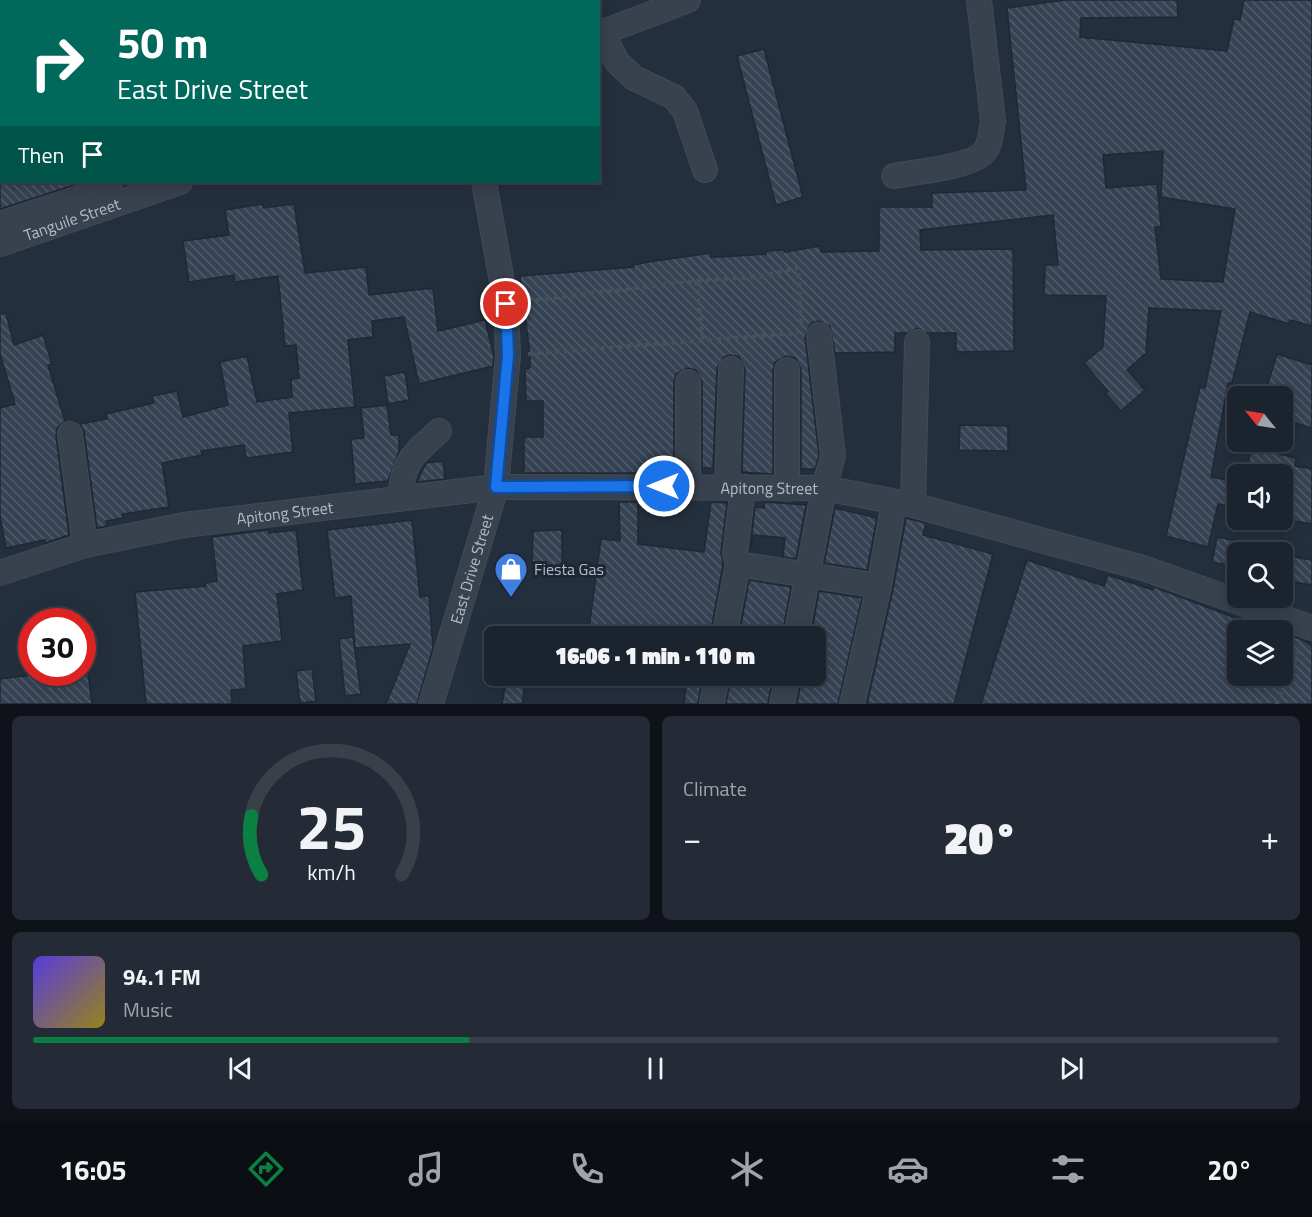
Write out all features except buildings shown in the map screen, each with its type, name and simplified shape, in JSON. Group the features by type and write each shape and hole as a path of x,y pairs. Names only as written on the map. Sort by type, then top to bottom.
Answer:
{"street":[{"path":"894,176 971,161 984,153 990,139 993,121 979,0"},
{"path":"681,1 600,34 617,62 634,78 674,97 685,111 705,170"},
{"name":"Tanguile Street","path":"0,244 177,183"},
{"name":"East Drive Street","path":"431,704 496,487 508,355 506,304 484,183"},
{"path":"0,224 110,188"},
{"path":"798,626 832,456 811,334"},
{"path":"852,704 879,586 903,504 916,342"},
{"path":"726,626 738,564 735,554 735,486 730,369"},
{"path":"787,370 787,489"},
{"path":"688,382 688,486"},
{"path":"400,499 402,478 410,458 439,430"},
{"path":"70,434 85,545"},
{"name":"Apitong Street","path":"0,573 85,545 184,525 496,487 824,488 903,504 1143,567 1311,628"},
{"path":"738,564 879,586"},
{"path":"712,704 715,686"},
{"path":"782,704 786,686"}],"path":[{"path":"519,302 696,281 762,276 798,268 811,334 703,339 521,354"},
{"path":"696,281 703,339"},
{"path":"1276,704 1311,628"}],"place":[{"name":"Fiesta Gas","path":"511,598"}],"route":[{"path":"506,304 508,355 496,487 664,486"}]}
